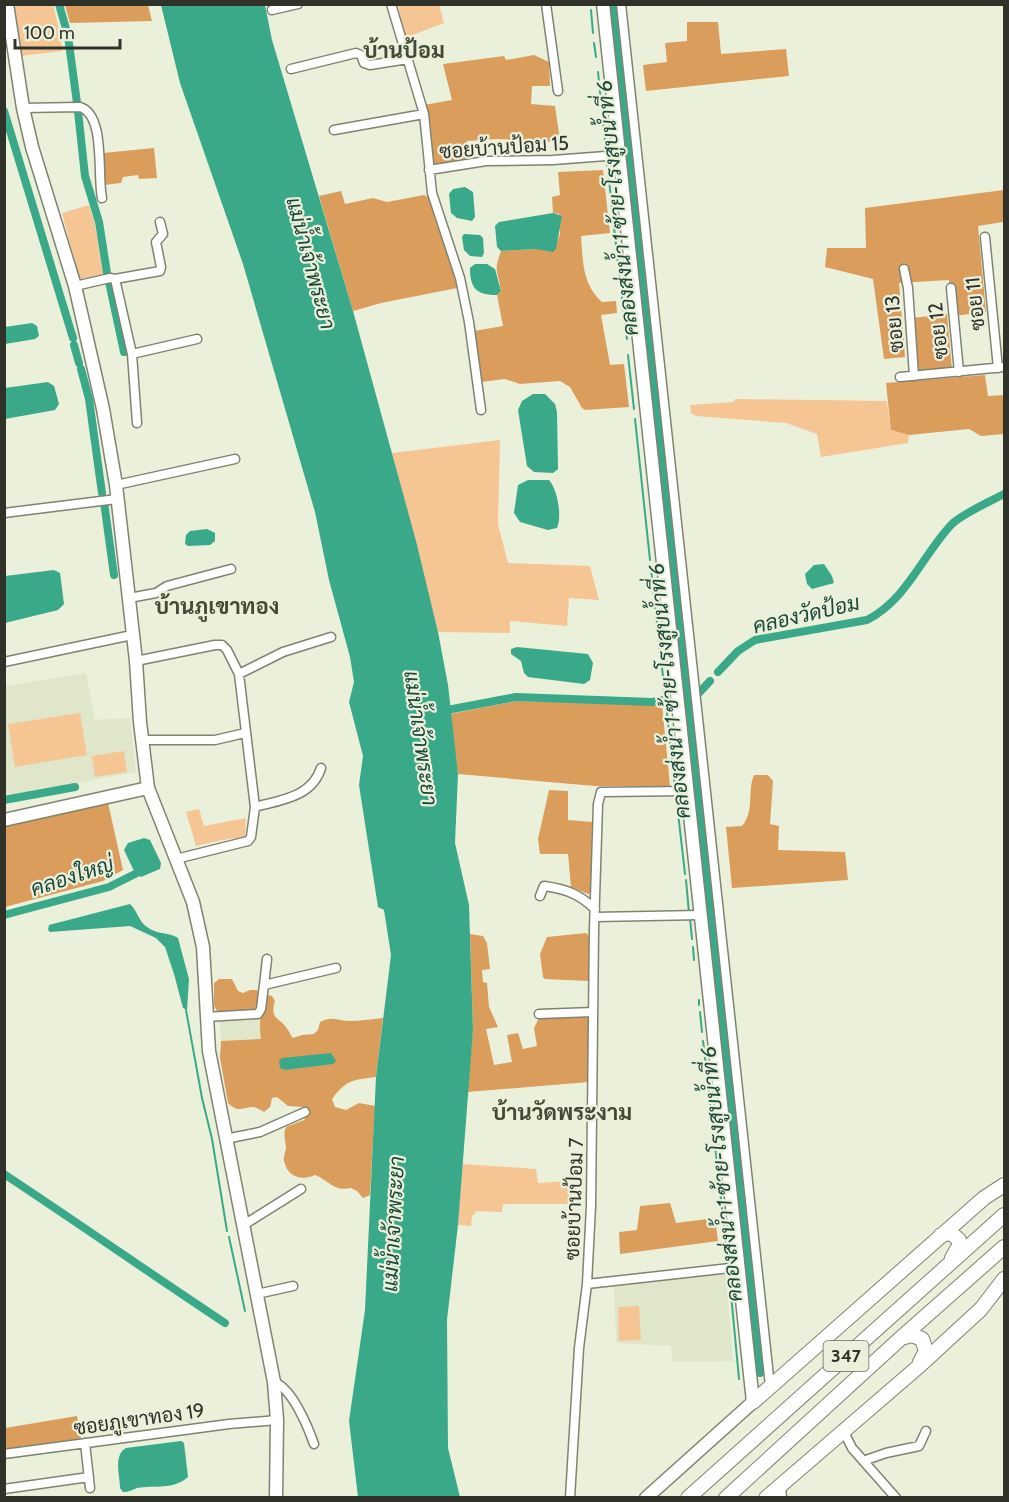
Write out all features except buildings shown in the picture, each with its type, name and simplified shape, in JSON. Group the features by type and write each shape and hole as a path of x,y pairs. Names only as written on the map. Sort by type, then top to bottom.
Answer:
{"main road":[{"path":"753,1402 941,1235 984,1198 1005,1185"},
{"name":"347","path":"688,1497 1005,1215"},
{"path":"941,1235 954,1234 959,1243 958,1249 946,1267"},
{"name":"347","path":"726,1497 1005,1247"},
{"path":"766,1497 781,1491 843,1430 918,1367 981,1309 1005,1279"},
{"path":"901,1338 916,1335 925,1342 926,1351 918,1367"}],"street":[{"path":"7,4 23,108 32,147 75,286 103,409 116,485 148,788 193,902 203,947 209,1051 274,1382 277,1420 276,1497"},
{"path":"272,10 298,4"},
{"path":"391,4 424,114 432,193 460,278 469,322 481,410"},
{"path":"546,4 558,91"},
{"path":"603,4 622,105 693,765 770,1386"},
{"path":"621,4 622,105 619,155 667,517 693,765 687,791 753,1402 646,1497"},
{"path":"291,69 356,53 361,55 364,63 370,65 408,59"},
{"path":"23,108 80,107 87,109 98,137 99,186 102,198"},
{"path":"334,130 424,114"},
{"name":"ซอยบ้านป้อม 15","path":"429,170 486,161 552,160 619,155"},
{"path":"75,286 160,271 156,242 163,234 160,222"},
{"name":"ซอย 11","path":"985,237 1001,368"},
{"name":"ซอย 13","path":"904,269 908,288 914,376"},
{"path":"115,279 132,354 137,423"},
{"name":"ซอย 12","path":"951,288 959,372"},
{"path":"132,354 197,339"},
{"path":"900,377 1001,368"},
{"path":"116,485 235,459"},
{"path":"4,513 117,499"},
{"path":"129,598 156,593 167,586 231,569"},
{"path":"4,662 132,635"},
{"path":"239,674 283,652 331,637"},
{"path":"136,661 222,645 239,674 255,807 251,837 248,841 176,859"},
{"path":"142,740 215,740 245,733"},
{"path":"255,807 305,791 318,777 321,768"},
{"path":"4,820 148,788"},
{"name":"ซอยบ้านป้อม 7","path":"570,1497 579,1348 587,1284 591,1194 598,804 601,792 687,791"},
{"path":"540,896 544,886 566,889 585,899 595,913 701,915"},
{"path":"206,1017 258,1014 261,1009 267,959"},
{"path":"264,985 336,968"},
{"path":"539,1014 593,1012"},
{"path":"225,1139 260,1132 305,1112"},
{"path":"242,1226 301,1189"},
{"path":"587,1284 740,1267"},
{"path":"257,1294 292,1286"},
{"path":"274,1382 284,1388 306,1423 314,1444"},
{"name":"ซอยภูเขาทอง 19","path":"4,1454 229,1424 277,1420"},
{"path":"843,1430 863,1461 896,1497"},
{"path":"863,1461 919,1446 926,1431"},
{"path":"85,1443 90,1488"},
{"path":"4,1489 89,1477"}],"shaded area":[{"path":"12,5 53,5 61,36 62,51 21,56"},
{"path":"65,5 148,5 152,21 70,23"},
{"path":"398,5 439,5 444,23 405,38"},
{"path":"687,22 718,22 721,54 786,49 789,76 646,91 643,65 667,62 665,43 687,41"},
{"path":"534,55 549,62 550,86 532,86 531,104 555,106 560,140 557,142 498,139 467,141 468,160 431,164 424,105 452,100 443,64 504,56 506,60"},
{"path":"154,148 157,178 139,179 138,175 123,177 121,183 104,185 103,153"},
{"path":"603,170 610,233 581,236 583,263 587,280 595,295 602,302 616,301 617,313 601,315 610,365 624,364 629,407 585,410 570,387 560,381 520,384 505,379 481,382 474,331 503,326 497,295 501,291 497,268 501,251 536,249 556,244 560,234 559,214 553,213 552,197 560,195 558,172"},
{"path":"1004,190 1003,222 978,226 986,312 954,316 949,280 899,283 905,357 884,359 873,279 825,267 827,248 866,248 865,208"},
{"path":"341,191 345,204 373,198 387,202 424,195 428,197 442,232 457,288 353,311 319,196"},
{"path":"89,205 95,224 103,275 79,279 62,213"},
{"path":"947,314 952,370 917,373 912,318"},
{"path":"985,375 988,396 1004,395 1004,434 981,436 969,429 909,435 891,430 886,383"},
{"path":"735,399 887,401 891,430 909,435 908,443 821,457 817,434 786,423 696,416 691,413 690,405 733,402"},
{"path":"500,440 498,524 508,563 590,566 599,600 569,598 567,626 510,621 510,633 438,632 392,453"},
{"path":"86,673 95,720 130,718 136,772 5,796 5,686"},
{"path":"517,701 662,704 670,786 595,786 458,774 450,714"},
{"path":"80,713 87,755 15,767 8,724"},
{"path":"124,751 127,772 95,777 92,756"},
{"path":"754,775 768,775 773,781 770,824 779,826 778,850 845,852 848,880 732,888 726,827 742,826 746,820"},
{"path":"549,790 568,791 568,820 592,822 591,893 588,894 571,887 568,854 540,854 538,839"},
{"path":"108,803 123,870 103,881 5,907 5,824"},
{"path":"199,809 204,826 246,818 245,837 196,846 186,812"},
{"path":"586,933 590,937 589,981 545,979 540,954 547,937"},
{"path":"470,934 483,936 487,943 490,969 482,970 483,982 487,983 489,1007 498,1027 486,1029 494,1065 512,1062 507,1035 518,1033 523,1049 537,1046 534,1028 539,1018 588,1016 589,1082 467,1092 473,1030"},
{"path":"219,979 232,979 238,991 243,993 257,990 259,995 257,1009 249,1013 217,1011 214,1006 214,983"},
{"path":"269,995 275,1001 275,1016 293,1038 314,1034 320,1022 327,1019 352,1021 383,1018 376,1077 346,1084 332,1099 335,1107 346,1110 359,1103 375,1106 370,1195 363,1198 351,1188 335,1187 315,1175 305,1178 296,1177 286,1167 285,1130 286,1127 304,1120 307,1115 304,1107 288,1106 277,1097 272,1098 270,1107 264,1112 254,1107 238,1109 228,1103 220,1058 221,1041 261,1039 262,1010"},
{"path":"259,1019 261,1039 221,1041 220,1021"},
{"path":"462,1164 536,1169 538,1183 569,1181 569,1204 503,1204 502,1212 477,1211 472,1216 471,1226 458,1225"},
{"path":"670,1203 676,1223 715,1218 718,1241 620,1254 619,1232 637,1230 640,1206"},
{"path":"726,1274 733,1361 672,1362 671,1346 616,1343 614,1284"},
{"path":"639,1306 641,1340 619,1341 618,1307"},
{"path":"77,1416 81,1439 5,1450 5,1428"}],"water":[{"name":"แม่น้ำเจ้าพระยา","path":"161,5 265,5 272,40 353,311 416,541 438,632 448,685 458,774 455,843 469,905 473,1030 458,1225 447,1320 448,1448 460,1497 358,1497 349,1421 365,1310 376,1077 391,955 384,910 378,907 359,785 363,756 349,702 354,682 350,657 329,580 315,512 243,264 180,83"},
{"path":"465,187 473,192 475,217 472,221 457,218 451,213 449,194 453,189"},
{"path":"553,213 562,216 556,249 553,252 536,249 501,251 497,247 495,226 499,222"},
{"path":"464,234 480,235 483,238 482,257 470,256 464,250 462,237"},
{"path":"475,264 487,264 495,269 501,291 497,295 484,294 473,286 470,268"},
{"path":"32,323 37,326 39,336 35,339 5,344 5,327"},
{"path":"48,382 54,386 59,404 55,410 5,419 5,388"},
{"path":"533,394 545,394 555,404 558,469 553,473 534,472 527,466 518,410 522,401"},
{"path":"528,480 549,480 552,484 559,511 557,528 548,530 520,522 514,513 518,485"},
{"path":"207,529 215,533 215,541 210,545 188,546 185,544 186,535 190,531"},
{"path":"824,564 834,583 812,589 807,584 805,574 814,565"},
{"path":"54,570 60,573 64,604 58,610 5,623 5,576"},
{"path":"517,647 588,654 593,663 590,680 584,684 528,677 524,673 521,661 511,654 511,649"},
{"path":"144,838 150,840 161,863 160,869 141,877 134,871 124,850 128,843"},
{"path":"130,904 147,927 178,938 189,979 187,1010 183,1008 165,947 156,938 130,926 50,932 48,930 49,925"},
{"path":"331,1053 336,1061 333,1064 285,1070 280,1068 279,1061 282,1058"},
{"path":"181,1441 184,1443 188,1477 177,1484 137,1488 123,1492 120,1488 118,1466 122,1451 126,1448"}],"waterway":[{"path":"59,4 68,36 77,103"},
{"name":"คลองส่งน้ำ 1 ซ้าย-โรงสูบน้ำที่ 6","path":"613,4 760,1373"},
{"path":"591,10 593,33"},
{"path":"594,43 596,57"},
{"path":"598,72 601,102"},
{"path":"602,109 606,152"},
{"path":"4,111 73,338"},
{"path":"78,111 85,176 99,222 107,273"},
{"path":"607,161 618,264"},
{"path":"619,271 627,339"},
{"path":"109,282 124,352"},
{"path":"74,345 79,363"},
{"path":"628,355 634,409"},
{"path":"81,369 89,399 102,493"},
{"path":"635,419 650,560"},
{"name":"คลองวัดป้อม","path":"718,672 738,651 755,640 867,620 893,601 904,589 952,524 969,512 1004,494"},
{"path":"104,502 114,575"},
{"path":"651,569 660,651"},
{"path":"661,658 675,787"},
{"name":"คลองวัดป้อม","path":"698,694 710,681"},
{"name":"คลองวัดป้อม","path":"442,711 516,697 652,702 669,699"},
{"path":"4,800 75,787"},
{"path":"676,795 685,874"},
{"name":"คลองใหญ่","path":"4,915 109,887 145,869"},
{"path":"686,880 689,913"},
{"path":"690,918 692,939"},
{"path":"693,947 694,960"},
{"path":"699,1000 699,1005"},
{"path":"186,1010 212,1139 227,1231"},
{"path":"700,1012 702,1032"},
{"path":"703,1041 707,1074"},
{"path":"708,1081 728,1263"},
{"path":"4,1174 225,1323"},
{"path":"229,1237 245,1311"},
{"path":"729,1273 739,1379"}],"district":[{"name":"บ้านป้อม","path":"404,50"},
{"name":"บ้านภูเขาทอง","path":"217,606"},
{"name":"บ้านวัดพระงาม","path":"562,1112"}]}
